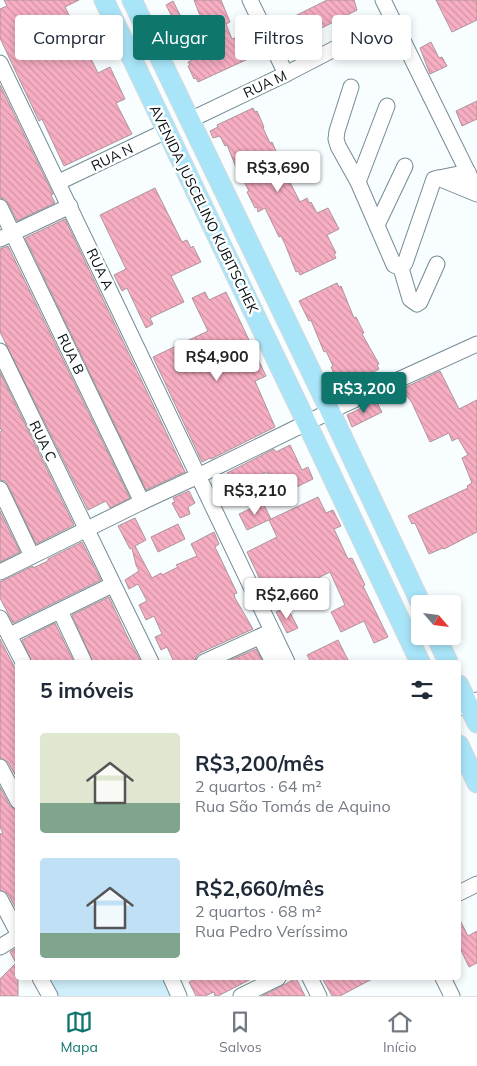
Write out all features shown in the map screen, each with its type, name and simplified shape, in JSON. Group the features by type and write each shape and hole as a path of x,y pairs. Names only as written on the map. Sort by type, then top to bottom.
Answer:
{"main road":[{"name":"AVENIDA JUSCELINO KUBITSCHEK","path":"104,0 419,660"},
{"name":"AVENIDA JUSCELINO KUBITSCHEK","path":"132,0 330,411 416,595"},
{"path":"440,645 447,660"},
{"path":"461,689 477,723"},
{"path":"461,749 477,783"}],"street":[{"path":"250,0 286,74"},
{"path":"383,0 390,15"},
{"name":"RUA M","path":"190,120 332,50"},
{"path":"411,57 477,193"},
{"name":"RUA A","path":"0,63 59,182 198,476 266,634"},
{"path":"352,87 336,138 338,146 358,182 394,265 401,268"},
{"path":"358,182 386,106"},
{"name":"RUA N","path":"59,182 166,131"},
{"path":"377,225 405,166"},
{"path":"401,268 405,263 431,183 434,179 468,172"},
{"path":"438,178 477,193"},
{"path":"6,236 70,206"},
{"name":"RUA B","path":"0,207 6,236 142,502"},
{"path":"401,268 410,299 417,304 420,302 437,264"},
{"path":"0,572 330,411 477,344"},
{"name":"RUA C","path":"0,351 150,660"},
{"path":"0,489 32,556"},
{"path":"10,636 112,585"},
{"path":"60,611 83,660"},
{"path":"0,618 21,660"},
{"path":"208,660 266,634"},
{"path":"266,634 272,660"},
{"path":"266,634 286,660"},
{"path":"0,767 15,795"},
{"path":"461,892 477,884"},
{"path":"0,899 15,929"},
{"path":"0,947 15,937"},
{"path":"41,980 50,996"},
{"path":"172,980 179,996"},
{"path":"241,996 274,980"},
{"path":"311,980 319,996"},
{"path":"444,980 452,996"}],"shaded area":[{"path":"51,980 166,980 173,996 59,996"}],"building":[{"path":"4,0 79,0 65,7 69,15 15,15 15,60 92,60 98,73 110,67 125,99 116,103 132,134 64,166 42,119 39,121 0,38 0,9 7,6"},
{"path":"194,0 221,0 230,22 226,24 232,39 235,38 235,60 246,60 198,82 196,78 194,79 188,62 192,60 225,60 225,15 200,15"},
{"path":"327,0 354,0 357,10 347,15 332,15 332,23 322,28 322,15 297,15"},
{"path":"436,0 477,0 477,20 452,32"},
{"path":"173,1 180,15 171,15 166,5"},
{"path":"431,42 439,58 442,57 447,66 430,74 420,48"},
{"path":"0,85 53,194 51,195 55,203 17,221 8,203 5,199 0,198"},
{"path":"477,101 477,119 462,126 456,111"},
{"path":"253,108 255,112 257,111 270,143 272,142 278,159 300,202 307,198 317,213 328,208 339,229 327,235 336,253 334,254 336,258 300,275 298,271 296,272 285,244 281,236 279,237 265,208 258,212 257,207 255,208 227,145 225,146 220,136 213,138 210,131 218,127 217,125"},
{"path":"155,188 182,242 187,240 191,248 193,246 201,262 171,276 184,302 150,318 153,324 146,328 127,288 122,291 114,275 126,269 100,215"},
{"path":"65,219 185,472 146,490 25,238"},
{"path":"8,246 130,498 110,508 106,501 88,510 0,332 0,249"},
{"path":"337,283 339,287 341,286 354,318 356,317 364,333 362,334 379,364 377,365 379,369 343,387 342,384 334,388 330,381 336,378 331,367 333,366 326,351 324,352 311,320 309,321 299,301"},
{"path":"205,292 209,300 226,292 266,376 255,381 275,427 202,462 153,357 208,331 192,298"},
{"path":"440,371 459,409 477,400 477,532 444,549 429,554 415,523 412,524 408,516 468,488 467,486 472,483 462,458 468,455 458,438 452,441 449,433 430,442 412,403 405,396 402,389"},
{"path":"0,372 74,525 36,544 8,485 5,481 0,480 0,432 2,431 0,428"},
{"path":"376,401 382,412 352,427 347,415"},
{"path":"290,445 302,470 308,467 313,479 278,496 267,472 235,488 227,473 274,449 276,452"},
{"path":"189,491 195,503 188,507 190,514 180,518 172,503 175,502 173,498"},
{"path":"318,497 326,513 333,510 341,526 334,529 348,559 352,558 365,585 363,586 388,637 374,643 364,621 341,632 331,612 345,605 330,572 298,588 292,577 265,590 247,552 277,537 269,520"},
{"path":"263,503 271,519 247,530 239,514"},
{"path":"0,511 20,552 0,562"},
{"path":"135,518 146,540 135,546 152,578 161,573 162,575 178,567 176,565 197,556 191,544 214,532 219,544 215,547 237,593 234,594 235,598 253,629 200,653 195,660 173,660 167,647 161,650 155,637 162,634 154,616 146,620 139,605 147,601 138,584 129,589 125,580 139,571 132,548 130,549 118,526"},
{"path":"178,524 185,539 158,552 151,537"},
{"path":"82,542 101,580 13,623 0,598 0,582 48,561 48,559"},
{"path":"109,597 140,660 92,660 72,615"},
{"path":"287,607 298,628 287,633 276,612"},
{"path":"55,623 73,660 31,660 22,640"},
{"path":"0,639 15,668 15,775 8,762 0,758"},
{"path":"338,640 348,660 310,660 307,655"},
{"path":"256,649 262,660 231,660"},
{"path":"0,787 10,806 15,808 15,907 8,894 0,890 0,834 3,833 0,827"},
{"path":"461,922 468,936 477,931 477,963 469,967 461,950"},
{"path":"15,949 15,961 10,952"},
{"path":"15,964 18,996 0,996 0,979"},
{"path":"193,980 249,980 218,996 215,996 214,992 205,996 196,996 189,982"},
{"path":"292,980 297,980 305,996 262,996"},
{"path":"323,980 370,980 340,996 332,996"}]}
